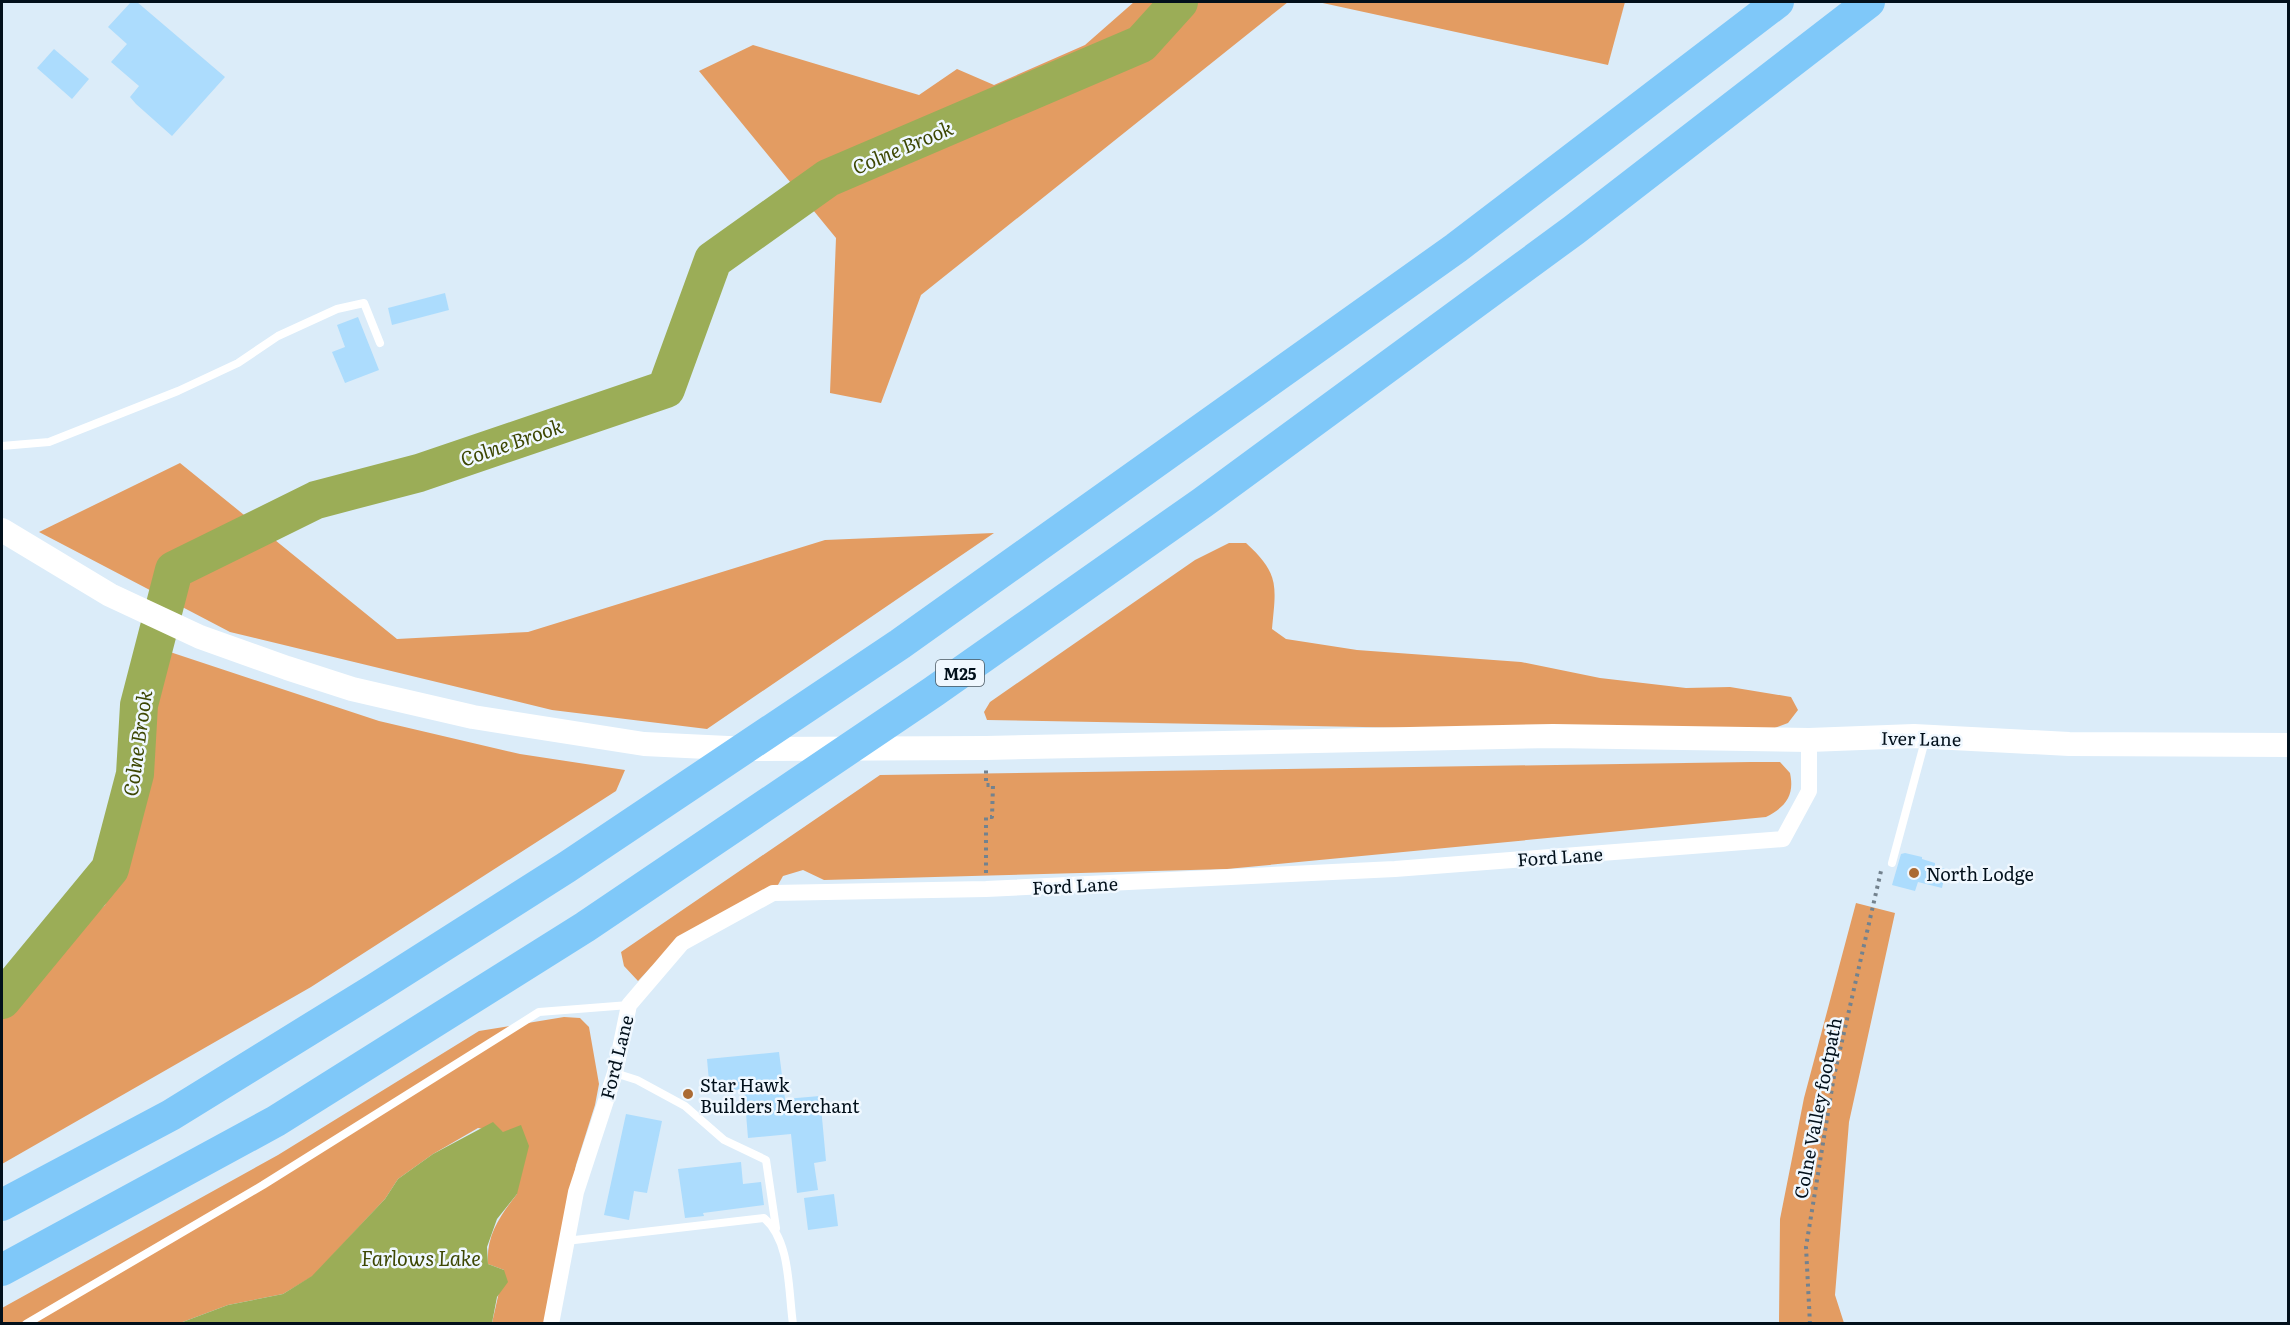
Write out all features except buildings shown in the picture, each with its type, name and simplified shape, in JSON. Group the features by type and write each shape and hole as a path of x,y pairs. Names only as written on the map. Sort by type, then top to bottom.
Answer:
{"highway":[{"path":"2,1205 171,1114 375,989 576,861 900,644 1456,248 1778,2"},
{"name":"M25","path":"2,1270 276,1121 585,927 924,698 1211,496 1565,237 1869,2"}],"main road":[{"name":"Iver Lane","path":"2,530 110,595 200,637 352,689 473,717 644,744 750,749 986,748 1553,736 1809,740 1926,737 2070,744 2289,745"}],"street":[{"name":"Ford Lane","path":"551,1323 576,1192 615,1073 629,1005 682,943 773,893 986,890 1395,869 1783,839 1809,791 1809,740"}],"lane":[{"path":"2,446 49,442 178,391 238,363 278,336 337,309 364,303 380,343"},
{"path":"1892,863 1926,737"},
{"path":"26,1323 263,1185 539,1012 629,1005"},
{"path":"615,1073 637,1080 686,1106 724,1140 766,1160 776,1228 783,1251 793,1323"},
{"path":"566,1241 764,1218 776,1228"}],"path":[{"path":"986,748 986,785 993,785 992,817 986,817 986,890"},
{"name":"Colne Valley footpath","path":"1810,1323 1806,1247 1834,1077 1874,900"}],"shaded area":[{"path":"1134,2 1288,2 921,295 881,403 830,393 836,238 699,71 753,45 919,95 957,69 994,85 1085,45"},
{"path":"1318,2 1625,2 1608,65"},
{"path":"180,463 397,639 528,632 825,540 994,533 707,729 552,710 230,632 39,532"},
{"path":"1229,543 1246,543 1265,563 1270,572 1274,591 1272,629 1286,639 1357,650 1521,662 1600,678 1686,688 1730,687 1791,697 1798,710 1788,723 1772,729 1469,729 987,720 984,712 990,702 1195,560"},
{"path":"170,652 379,721 520,754 625,770 616,791 311,987 2,1164 2,1005 105,905 141,818 148,707"},
{"path":"1780,762 1790,773 1790,794 1783,805 1766,817 1227,869 824,880 803,870 783,876 774,892 651,967 638,981 624,966 621,952 880,775"},
{"path":"1856,903 1895,913 1849,1122 1835,1295 1844,1323 1779,1323 1780,1219 1804,1098"},
{"path":"564,1017 580,1018 589,1027 599,1084 595,1105 576,1165 547,1323 492,1323 504,1270 488,1264 489,1244 495,1226 517,1194 503,1132 478,1128 433,1154 398,1179 385,1199 313,1276 283,1294 228,1305 180,1323 2,1324 2,1308 278,1155 479,1031"}],"water":[{"name":"Farlows Lake","path":"493,1122 503,1132 521,1125 529,1146 517,1194 497,1219 487,1247 488,1264 504,1270 508,1282 497,1297 492,1323 180,1323 228,1305 283,1294 312,1276 385,1199 398,1179 433,1154"}],"waterway":[{"name":"Colne Brook","path":"2,1000 110,869 135,774 139,705 174,570 316,500 419,473 666,389 713,260 828,178 1141,44 1179,2"}],"place":[{"name":"North Lodge","path":"1914,873"},
{"name":"Star Hawk Builders Merchant","path":"688,1094"}]}
